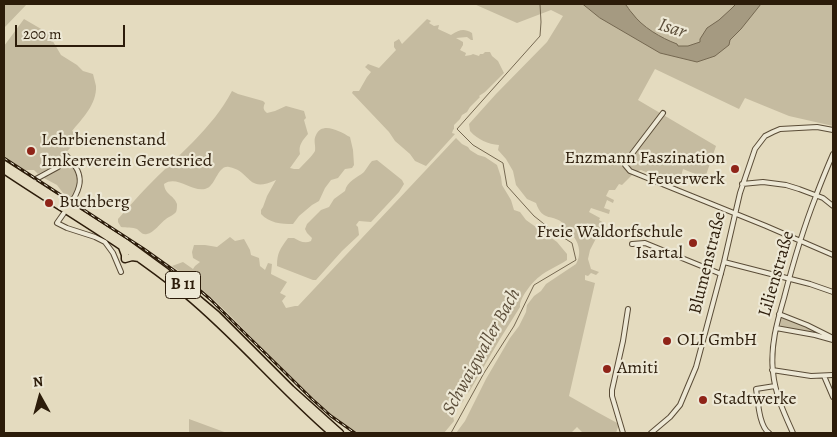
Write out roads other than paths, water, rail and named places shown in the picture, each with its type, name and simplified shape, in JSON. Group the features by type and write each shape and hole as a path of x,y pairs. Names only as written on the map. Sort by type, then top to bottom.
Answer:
{"main road":[{"name":"B 11","path":"4,164 125,242 191,292 340,433"},
{"name":"B 11","path":"4,170 121,246 168,280 215,320 310,414 332,433"},
{"path":"25,178 33,180 36,178 38,186"},
{"path":"121,246 125,259 138,258"}],"street":[{"path":"663,113 625,164 630,171 801,240 833,255"},
{"name":"Blumenstraße","path":"651,433 670,417 683,399 696,367 721,274 742,184 758,144 765,136 780,129 810,127 833,130"},
{"name":"Lilienstraße","path":"793,433 781,407 772,370 776,328 788,279 816,196 833,154"},
{"path":"36,178 58,167 67,156 78,170 80,177 80,184 73,200"},
{"path":"742,184 763,182 786,185 824,198 833,206"},
{"path":"64,213 57,223 105,242 121,272"},
{"path":"632,244 644,243 721,274"},
{"path":"118,264 125,259"},
{"path":"724,262 833,292"},
{"path":"623,433 612,390 628,309"},
{"path":"779,314 807,325 833,339"},
{"path":"776,328 833,339"},
{"path":"772,370 805,375 833,375"},
{"path":"824,376 833,397"},
{"path":"769,433 761,421 756,389 775,386"}],"waterway":[{"name":"Schwaigwaller Bach","path":"451,433 484,373 514,326 534,285 576,260 572,243 534,216 507,186 503,163 473,145 457,129 540,36 540,4"}],"railway":[{"path":"4,158 144,249 189,281 210,299 312,399 331,416 355,433"}],"place":[{"name":"Lehrbienenstand Imkerverein Geretsried","path":"31,151"},
{"name":"Enzmann Faszination Feuerwerk","path":"735,169"},
{"name":"Buchberg","path":"49,203"},
{"name":"Freie Waldorfschule Isartal","path":"693,243"},
{"name":"OLI GmbH","path":"667,341"},
{"name":"Amiti","path":"607,369"},
{"name":"Stadtwerke","path":"703,400"}],"water label":[{"name":"Isar","path":"672,29"}]}
